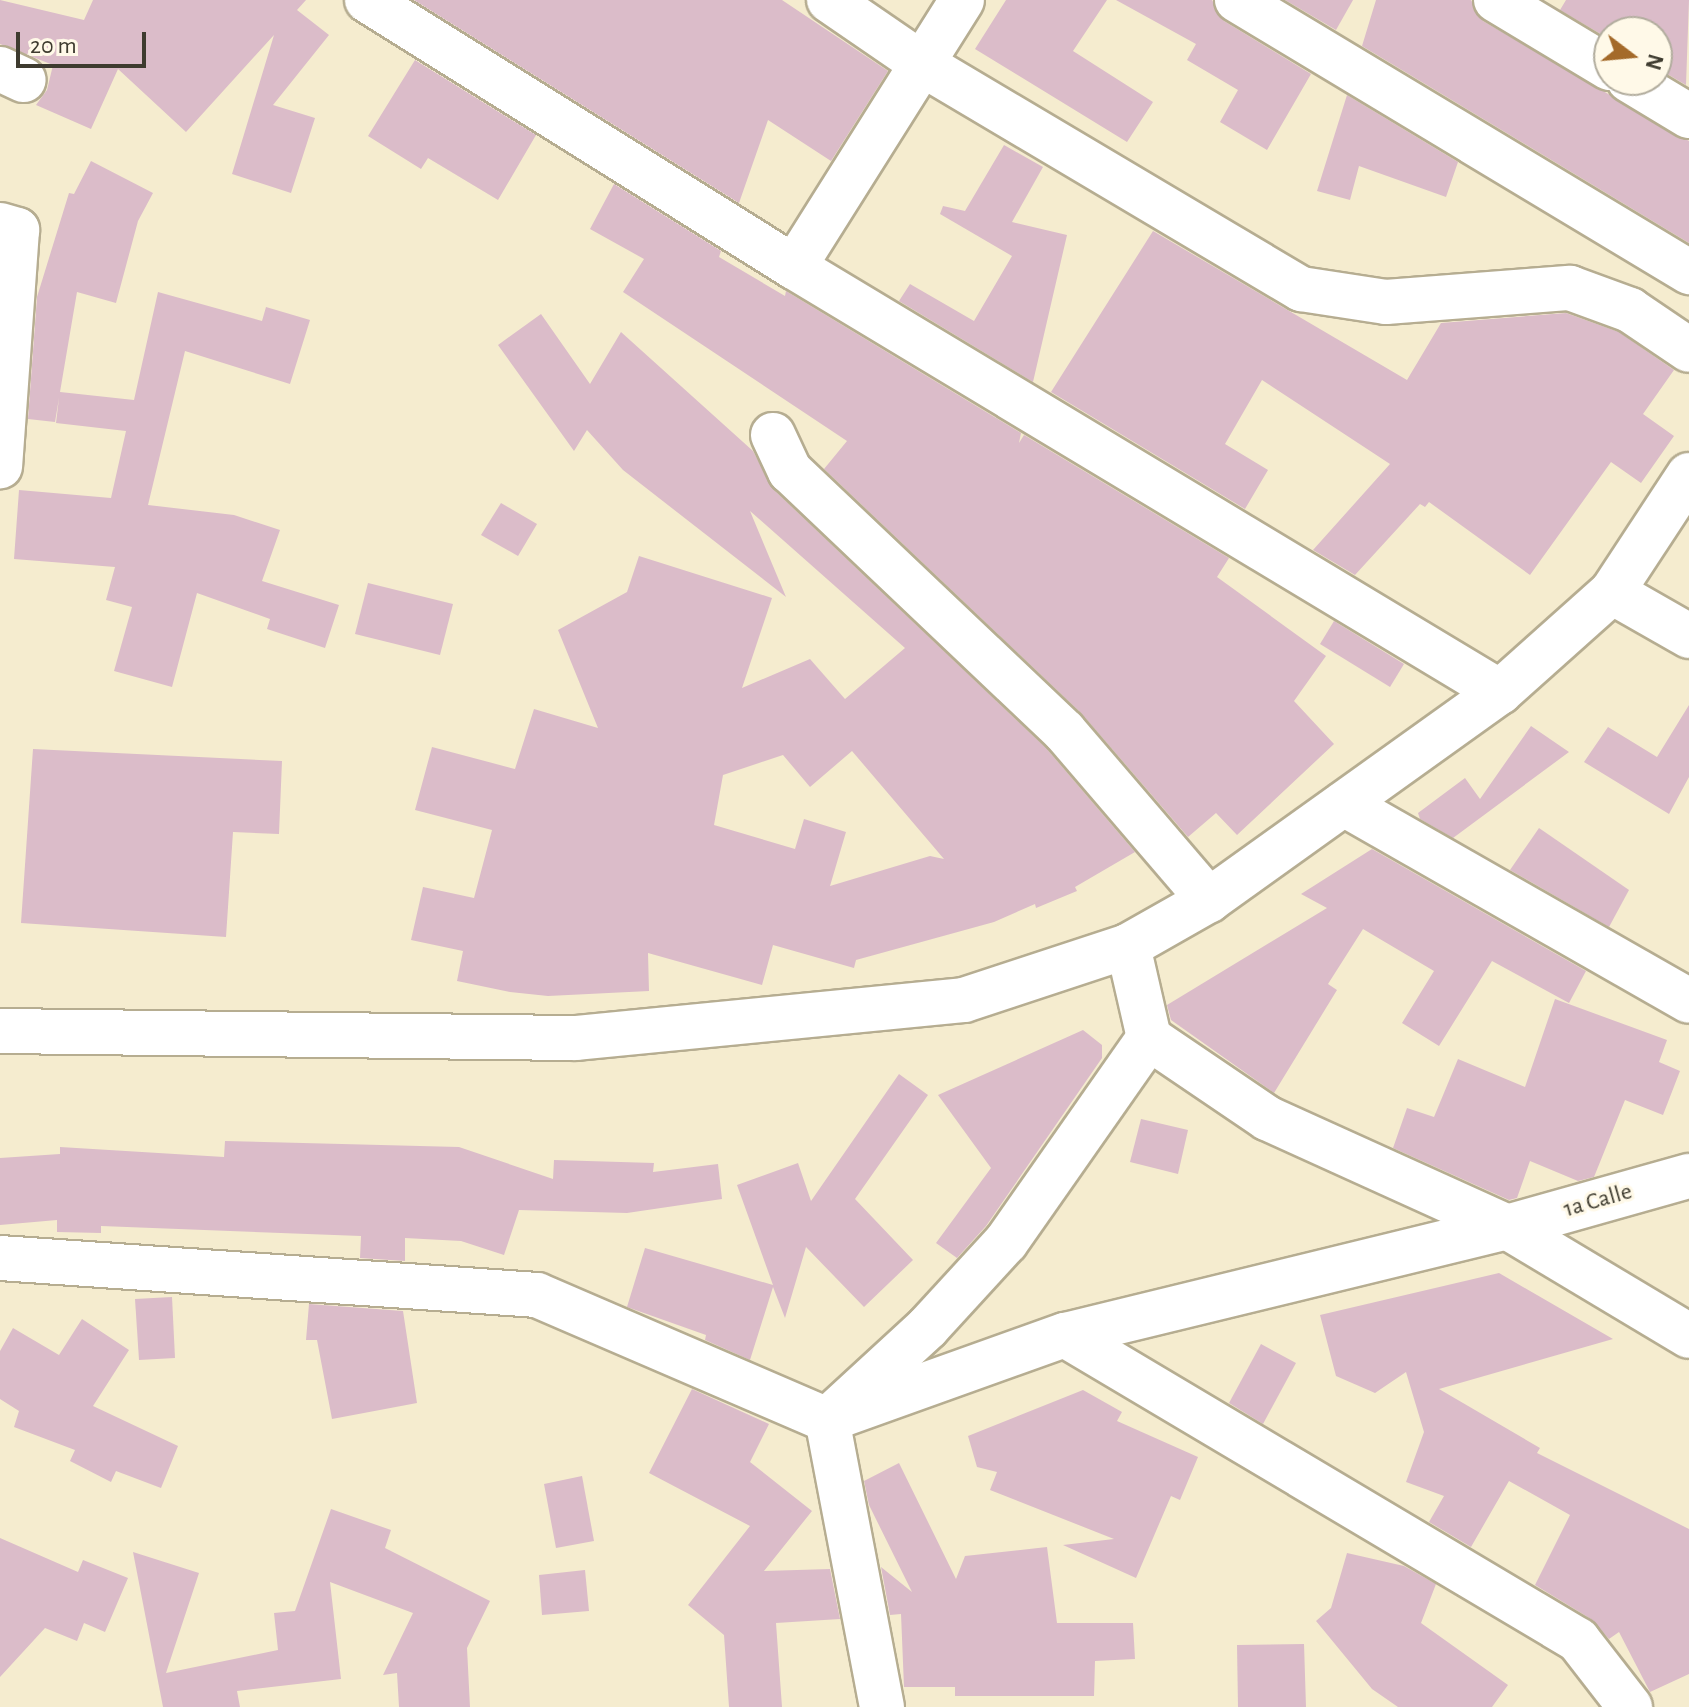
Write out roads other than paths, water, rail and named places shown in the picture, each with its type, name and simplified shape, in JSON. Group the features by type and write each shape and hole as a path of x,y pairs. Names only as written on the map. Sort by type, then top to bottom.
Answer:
{"street":[{"path":"367,0 794,267 1500,692"},
{"path":"829,0 922,64 1301,289 1386,302 1570,288 1630,310 1689,350"},
{"path":"794,267 962,0"},
{"path":"1237,0 1689,272"},
{"path":"1496,0 1593,58"},
{"path":"1656,96 1689,116"},
{"path":"0,225 17,230 0,466"},
{"path":"773,435 790,471 1064,731 1209,900"},
{"path":"0,1031 576,1038 964,1000 1128,946 1209,900 1500,692 1612,592 1689,475"},
{"path":"1612,592 1689,636"},
{"path":"1344,804 1689,1001"},
{"path":"1128,946 1149,1038 1267,1118 1507,1227 1689,1336"},
{"path":"827,1420 928,1327 1006,1242 1149,1038"},
{"name":"1a Calle","path":"827,1420 1065,1335 1507,1227 1689,1176"},
{"path":"0,1258 537,1295 827,1420"},
{"path":"1065,1335 1578,1640 1630,1707"},
{"path":"827,1420 882,1707"}]}
